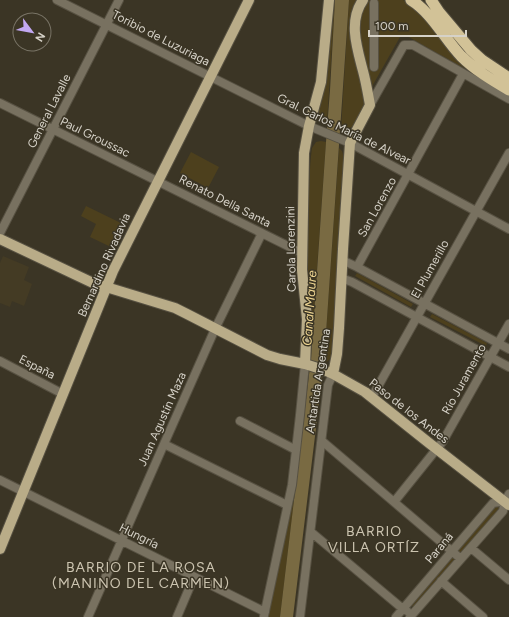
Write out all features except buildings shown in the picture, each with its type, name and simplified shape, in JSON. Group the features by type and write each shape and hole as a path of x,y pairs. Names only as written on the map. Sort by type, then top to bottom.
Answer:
{"highway":[{"path":"411,0 420,6 470,65 509,90"},
{"path":"430,0 470,50 509,78"}],"main road":[{"name":"Bernardino Rivadavia","path":"0,549 113,271 249,0"},
{"name":"Carola Lorenzini","path":"308,365 307,319 302,270 304,153 309,126 321,82 329,0"},
{"path":"363,0 356,15 356,47 370,105"},
{"name":"Antartida Argentina","path":"328,372 336,358 339,328 350,143 370,105"},
{"name":"Paso de los Andes","path":"0,239 93,283 175,308 267,355 308,365 328,372 372,397 437,450 508,500"}],"street":[{"name":"Toribio de Luzuriaga","path":"57,0 210,77"},
{"name":"General Lavalle","path":"0,233 120,0"},
{"path":"374,3 374,67"},
{"name":"Antartida Argentina","path":"370,105 404,45 413,45 463,74"},
{"path":"463,74 509,99"},
{"name":"San Lorenzo","path":"357,267 463,74"},
{"name":"Gral. Carlos María de Alvear","path":"210,77 309,126 350,143 509,228"},
{"name":"Paul Groussac","path":"0,103 158,181"},
{"name":"El Plumerillo","path":"372,397 509,153"},
{"name":"Renato Della Santa","path":"158,181 302,253"},
{"name":"Juan Agustín Maza","path":"88,617 215,329 262,233"},
{"path":"342,260 509,350"},
{"path":"342,278 509,367"},
{"name":"Río Juramento","path":"394,502 443,441 509,324"},
{"name":"España","path":"0,362 63,394"},
{"name":"Carola Lorenzini","path":"264,614 292,485 308,365"},
{"name":"Antartida Argentina","path":"300,617 322,441 328,372"},
{"path":"240,421 296,450"},
{"path":"322,441 461,559"},
{"path":"164,444 287,505"},
{"name":"Hungría","path":"0,480 194,577 264,614"},
{"name":"Paraná","path":"413,616 441,581 503,511 508,500"},
{"name":"Paraná","path":"396,617 493,503 508,500"},
{"path":"311,532 402,609 413,616"},
{"path":"470,548 509,580"},
{"path":"177,617 194,577"},
{"path":"441,581 483,617"}],"shaded area":[{"path":"332,0 335,0 327,123 319,119 316,115"},
{"path":"335,0 349,0 324,362 293,617 280,617 311,358"},
{"path":"349,0 359,0 355,6 366,102 358,119 352,127 341,129"},
{"path":"369,0 403,0 410,4 417,9 469,71 404,35 400,37 370,90 359,40 360,16"},
{"path":"316,142 326,142 313,324 309,297 308,270 310,173 312,148"},
{"path":"339,148 342,151 344,158 333,351 329,360 324,362"},
{"path":"191,152 219,167 208,188 180,173"},
{"path":"86,206 125,225 113,248 90,237 96,224 81,216"},
{"path":"3,256 29,267 24,280 32,284 24,306 12,301 10,307 0,303 0,263"},
{"path":"357,273 413,304 411,307 355,276"},
{"path":"432,314 487,343 486,346 430,317"},
{"path":"294,501 280,617 268,617 291,506"},
{"path":"494,506 498,506 499,509 462,553 458,552 457,550"},
{"path":"453,556 455,561 415,607 412,606 411,604"}],"district":[{"name":"BARRIO VILLA ORTÍZ","path":"374,540"},
{"name":"BARRIO DE LA ROSA (MANINO DEL CARMEN)","path":"141,576"}],"water label":[{"name":"Canal Maure","path":"309,308"}]}
